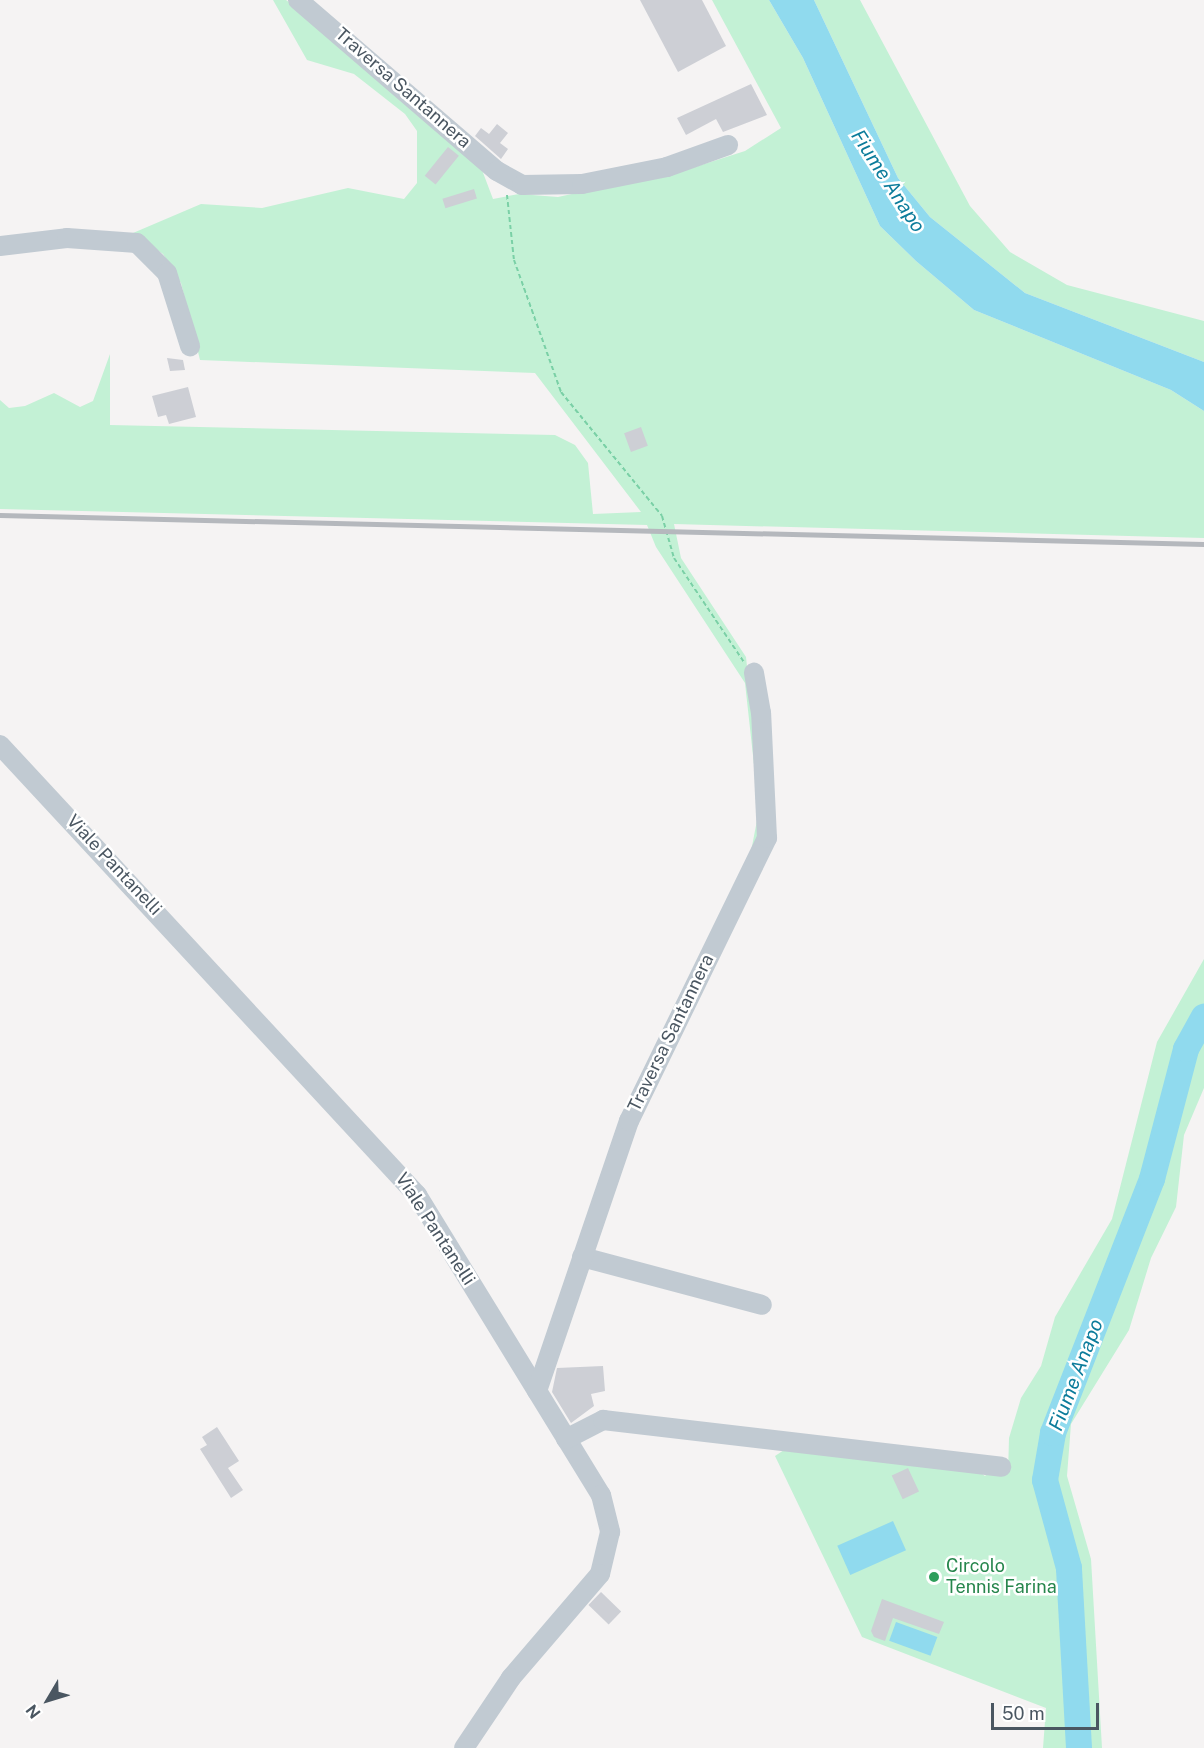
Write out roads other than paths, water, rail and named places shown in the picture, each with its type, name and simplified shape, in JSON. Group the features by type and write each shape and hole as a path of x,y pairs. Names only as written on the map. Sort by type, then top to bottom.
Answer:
{"street":[{"name":"Traversa Santannera","path":"298,0 507,178 522,185 582,184 667,167 728,145"},
{"path":"0,246 67,238 137,243 167,273 190,346"},
{"name":"Traversa Santannera","path":"537,1391 637,1101 767,838 762,713 754,673"},
{"name":"Viale Pantanelli","path":"0,745 383,1155 417,1195 601,1495 610,1532 606,1559 511,1678 464,1748"},
{"path":"582,1257 762,1305"},
{"path":"566,1439 603,1420 1001,1467"}],"water":[{"path":"769,0 814,0 898,178 930,217 1025,293 1204,362 1204,411 1171,390 974,310 916,261 880,226 803,58"},
{"path":"893,1521 906,1550 850,1575 837,1546"},
{"path":"896,1622 937,1637 931,1656 889,1641"}],"waterway":[{"name":"Fiume Anapo","path":"1079,1748 1069,1568 1045,1480 1053,1433 1152,1179 1186,1049 1204,1017"}],"railway":[{"path":"0,515 1204,544"}],"place":[{"name":"Circolo Tennis Farina","path":"934,1577"}]}
